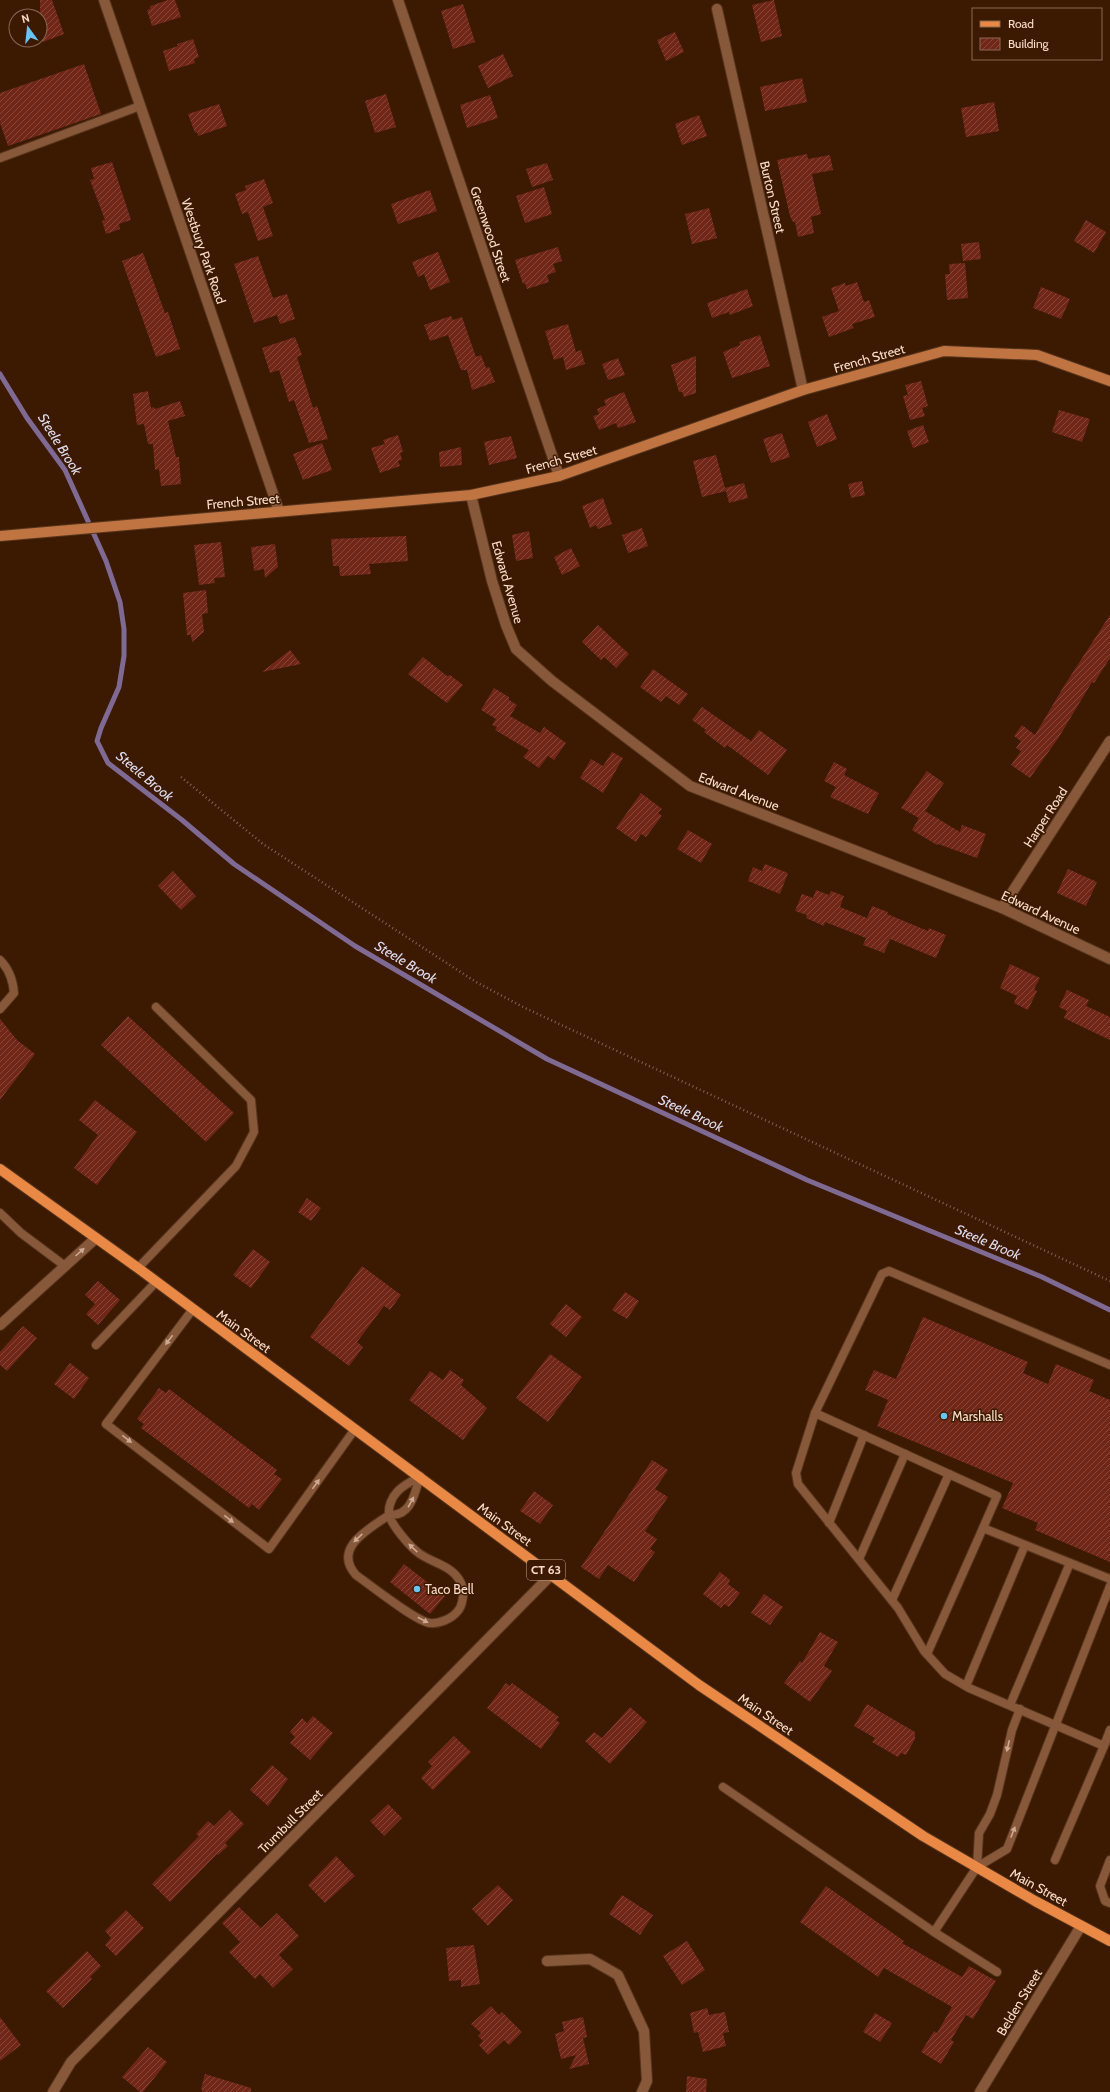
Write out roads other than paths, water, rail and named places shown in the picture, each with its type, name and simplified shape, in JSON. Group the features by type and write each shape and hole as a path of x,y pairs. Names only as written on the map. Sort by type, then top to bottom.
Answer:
{"main road":[{"name":"Main Street","path":"2,1174 138,1268 552,1574 640,1643 700,1685 923,1836 1110,1941"}],"street":[{"name":"Westbury Park Road","path":"104,0 279,511"},
{"name":"Greenwood Street","path":"398,0 559,476"},
{"name":"Burton Street","path":"717,9 803,390"},
{"name":"French Street","path":"0,536 471,495 559,476 803,390 944,351 1037,355 1110,381"},
{"name":"Edward Avenue","path":"471,495 492,581 516,649 552,681 690,786 1002,908 1110,959"},
{"name":"Harper Road","path":"1002,908 1110,741"},
{"path":"0,1326 96,1238"},
{"name":"Trumbull Street","path":"53,2092 70,2062 552,1574"},
{"name":"Belden Street","path":"980,2092 1081,1926"},
{"path":"547,1961 590,1959 618,1975 644,2031 647,2081 642,2092"}],"lane":[{"path":"0,158 140,106"},
{"path":"0,960 13,982 14,993 0,1009"},
{"path":"138,1268 236,1166 254,1132 251,1100 156,1007"},
{"path":"0,1213 21,1233 65,1266"},
{"path":"1104,1746 966,1686 945,1674 927,1654 892,1600 798,1484 796,1473 815,1413 882,1274 889,1270 1110,1365"},
{"path":"96,1345 156,1282"},
{"path":"193,1309 106,1424 269,1549 355,1429"},
{"path":"815,1413 997,1496 927,1654"},
{"path":"829,1523 864,1435"},
{"path":"859,1560 905,1454"},
{"path":"892,1600 949,1474"},
{"path":"420,1476 397,1492 390,1504 389,1515 409,1545 420,1554 438,1564 447,1566 461,1583 462,1604 458,1611 449,1619 436,1623 428,1623 356,1575 349,1567 347,1554 354,1543 389,1515 403,1513 412,1503 420,1476"},
{"path":"983,1528 1110,1579"},
{"path":"966,1686 1026,1545"},
{"path":"1010,1705 1070,1563"},
{"path":"934,1932 977,1867 1007,1849 1110,1586"},
{"path":"977,1867 979,1833 990,1814 997,1796 1012,1730 1020,1709"},
{"path":"1055,1860 1110,1730"},
{"path":"723,1787 934,1932 997,1972"},
{"path":"1110,1860 1100,1886 1105,1901 1110,1903"}],"waterway":[{"name":"Steele Brook","path":"0,374 27,418 65,470 106,561 120,602 124,629 124,656 119,687 101,728 97,741 108,763 182,820 234,864 355,946 547,1059 807,1180 1042,1277 1110,1310"}],"place":[{"name":"Marshalls","path":"944,1416"},
{"name":"Taco Bell","path":"417,1589"}]}
